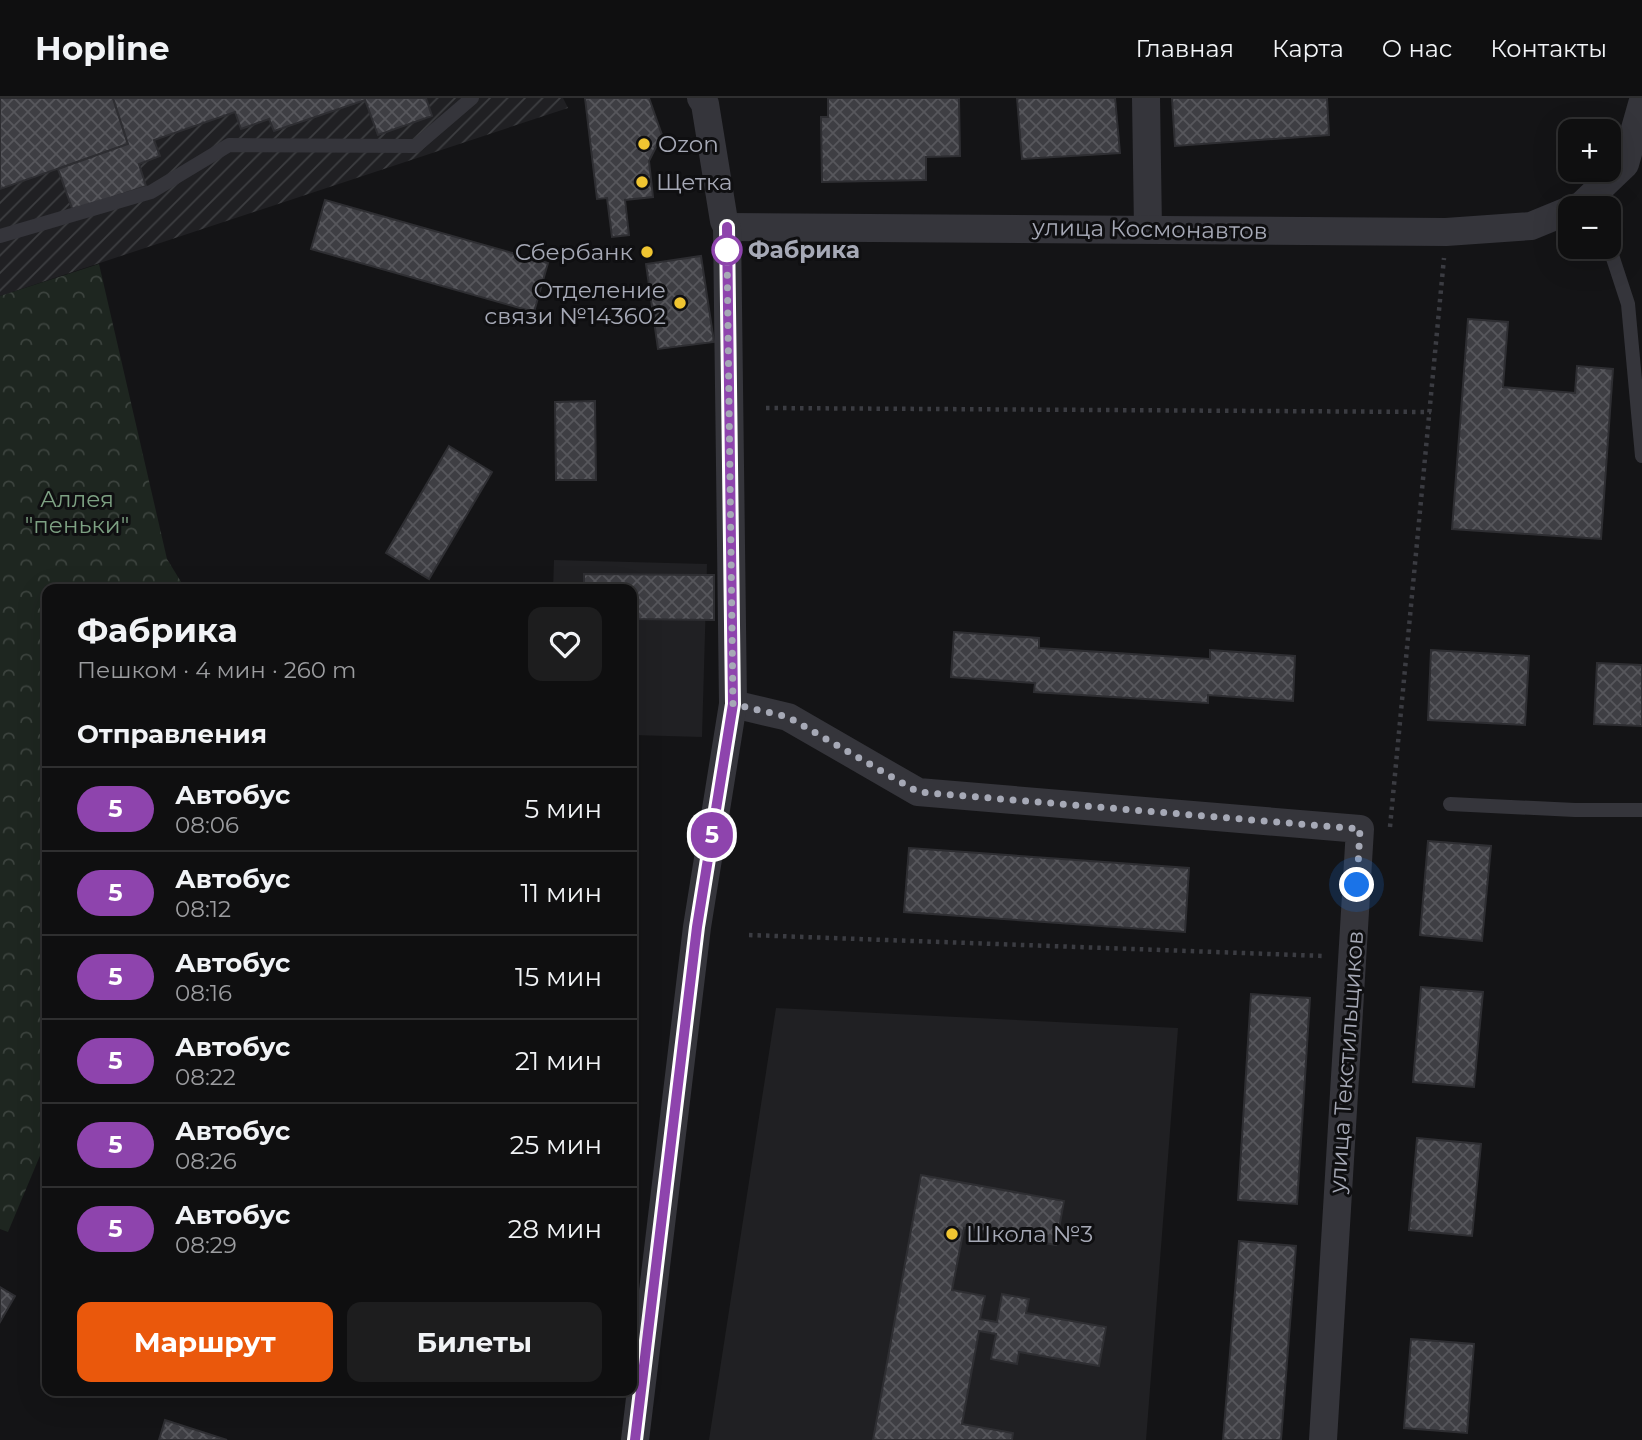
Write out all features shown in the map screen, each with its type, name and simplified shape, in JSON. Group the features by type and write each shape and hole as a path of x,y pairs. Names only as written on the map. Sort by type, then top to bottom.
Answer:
{"street":[{"path":"635,1440 697,927 733,704 727,227 705,104 701,98"},
{"path":"1146,98 1148,229"},
{"name":"улица Космонавтов","path":"1590,196 1625,164 1642,104"},
{"name":"улица Космонавтов","path":"727,227 1446,232 1531,226 1558,215"},
{"name":"улица Текстильщиков","path":"733,704 788,717 918,792 1360,829 1323,1440"}],"lane":[{"path":"0,236 152,192 229,145 416,146 472,98"},
{"path":"1613,259 1628,304 1642,456"},
{"path":"1450,804 1642,810"}],"path":[{"path":"1389,835 1446,232"},
{"path":"766,408 1431,412"},
{"path":"749,935 1335,956"}],"shaded area":[{"path":"0,98 563,98 568,108 0,296"},
{"path":"554,560 707,564 702,737 637,735 637,584 553,584"},
{"name":"Школа №3","path":"776,1008 1178,1028 1146,1440 709,1440"}],"green space":[{"name":"Аллея \"пеньки\"","path":"99,264 167,559 182,584 42,584 42,1151 8,1232 0,1229 0,296"}],"building":[{"path":"0,98 113,98 128,144 0,189"},
{"path":"113,98 426,98 432,116 378,135 365,100 274,131 269,119 241,129 235,112 154,140 160,156 139,164 146,186 73,211 58,169 128,144"},
{"path":"585,98 649,98 662,135 649,161 653,197 625,200 629,235 612,237 607,198 597,199"},
{"path":"828,98 959,98 960,156 926,157 926,180 822,182 821,117 828,117"},
{"path":"1017,98 1115,98 1120,153 1022,159"},
{"path":"1172,98 1327,98 1329,135 1175,146"},
{"path":"325,200 548,263 534,312 311,249"},
{"name":"Отделение связи №143602","path":"701,256 714,342 658,349 646,264"},
{"path":"1468,319 1508,322 1503,387 1575,393 1577,366 1613,369 1601,539 1452,529"},
{"path":"595,401 596,480 556,480 555,402"},
{"path":"449,446 492,472 429,579 386,553"},
{"path":"584,574 714,575 714,620 637,619 637,584 584,584"},
{"path":"954,632 1039,638 1039,648 1210,659 1210,650 1295,656 1293,701 1208,695 1208,703 1034,692 1035,683 951,677"},
{"path":"1431,650 1529,656 1525,725 1428,720"},
{"path":"1597,663 1642,665 1642,726 1594,724"},
{"path":"1428,841 1491,846 1482,941 1420,935"},
{"path":"909,848 1189,868 1185,932 904,912"},
{"path":"1421,987 1483,992 1474,1087 1413,1082"},
{"path":"1251,994 1310,998 1297,1204 1238,1200"},
{"path":"1417,1138 1481,1144 1472,1236 1409,1230"},
{"path":"921,1175 1064,1201 1056,1245 964,1228 952,1290 985,1296 980,1319 997,1322 1002,1294 1029,1299 1026,1313 1106,1327 1099,1366 1019,1352 1017,1364 991,1359 996,1334 979,1331 962,1424 1013,1433 1012,1440 873,1440"},
{"path":"1239,1241 1296,1246 1281,1440 1223,1440"},
{"path":"0,1287 15,1296 0,1322"},
{"path":"1411,1339 1474,1344 1467,1433 1404,1428"},
{"path":"165,1420 227,1440 159,1440"}],"bus line":[{"name":"5","path":"635,1440 697,927 733,704 727,227"}],"place":[{"name":"Ozon","path":"644,144"},
{"name":"Щетка","path":"642,182"},
{"name":"Фабрика","path":"727,250"},
{"name":"Сбербанк","path":"647,252"},
{"name":"Отделение связи №143602","path":"680,303"},
{"name":"Школа №3","path":"952,1234"}],"route":[{"path":"727,250 733,704 788,717 918,792 1360,829 1357,885"}]}
